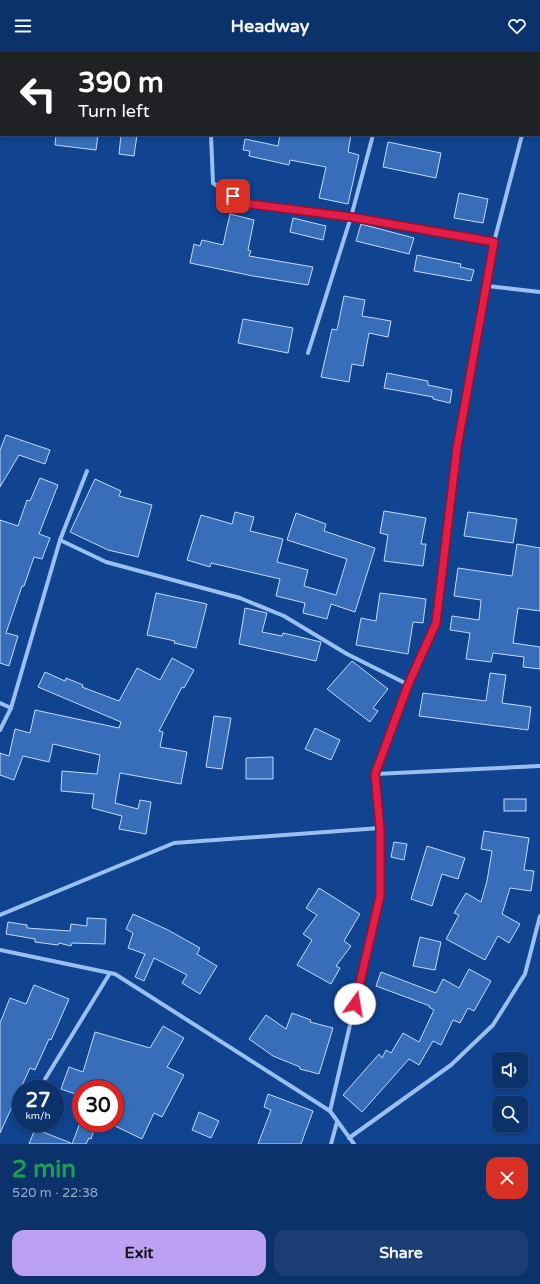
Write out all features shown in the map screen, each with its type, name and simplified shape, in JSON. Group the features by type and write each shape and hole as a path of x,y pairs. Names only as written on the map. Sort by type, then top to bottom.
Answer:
{"street":[{"path":"211,136 212,183 243,203 351,217 494,242"},
{"path":"308,353 351,217 373,136"},
{"path":"330,1111 380,896 380,828 375,774 408,685 436,623 457,448 494,242 522,136"},
{"path":"487,286 540,292"},
{"path":"0,730 11,708 60,540 87,471"},
{"path":"60,540 106,562 240,598 284,616 347,654 408,685"},
{"path":"0,703 11,708"},
{"path":"375,774 540,766"},
{"path":"0,915 174,843 380,828"},
{"path":"350,1138 451,1065 493,1025 525,974 540,916"},
{"path":"0,950 110,973 122,979 330,1111 354,1144"},
{"path":"45,1080 110,973"},
{"path":"331,1144 337,1122"}],"building":[{"path":"56,136 98,136 96,150 55,145"},
{"path":"121,136 137,136 134,156 119,154"},
{"path":"280,136 351,136 348,152 359,155 348,204 319,198 326,167 290,160 289,165 249,156 250,151 243,150 245,139 278,146"},
{"path":"388,142 441,153 436,178 383,167"},
{"path":"459,193 488,199 483,223 454,218"},
{"path":"230,214 254,220 248,250 251,251 249,256 313,267 308,285 253,276 190,263 194,244 200,246 202,240 223,245"},
{"path":"293,218 326,226 323,240 290,232"},
{"path":"361,224 414,238 409,254 356,241"},
{"path":"417,255 461,264 460,267 474,270 471,281 414,271"},
{"path":"344,296 365,300 362,316 391,321 388,337 369,333 363,366 352,364 349,382 321,377 332,329 337,330"},
{"path":"243,319 293,328 288,353 238,343"},
{"path":"387,373 428,381 428,385 452,390 450,403 433,399 433,397 384,388"},
{"path":"6,435 50,450 45,464 19,455 0,487 0,450"},
{"path":"40,478 58,485 39,534 50,538 42,559 34,557 24,586 22,586 6,633 18,636 9,666 0,663 0,520 18,526 27,500 30,501"},
{"path":"95,479 121,491 119,496 152,505 138,557 108,550 70,532"},
{"path":"384,511 426,518 421,544 426,544 423,566 384,561 388,535 380,533"},
{"path":"235,512 254,517 250,531 283,539 277,562 308,570 304,586 336,595 347,559 287,540 296,513 326,524 324,531 375,548 355,612 331,604 327,619 303,613 305,603 276,596 280,579 211,563 210,567 187,560 201,515 232,524"},
{"path":"468,512 517,519 513,543 464,536"},
{"path":"517,544 540,548 540,611 518,608 513,643 540,647 540,669 523,667 524,657 493,653 491,662 466,659 470,633 450,630 452,616 479,620 481,600 454,596 458,568 512,576"},
{"path":"156,593 207,604 196,648 174,643 175,641 147,635"},
{"path":"380,593 426,599 423,623 413,622 408,654 356,645 361,618 376,621"},
{"path":"245,608 267,613 262,632 282,636 283,633 321,642 316,661 239,644"},
{"path":"172,658 194,670 184,688 182,687 159,731 163,732 160,747 187,752 181,784 120,773 115,803 138,809 140,800 151,802 146,834 119,829 122,816 92,808 94,794 61,791 62,771 97,774 100,755 53,744 49,762 23,756 14,780 0,775 0,753 9,756 15,729 30,733 35,710 119,728 121,722 38,687 45,672 65,681 66,678 83,685 82,687 119,701 137,668 160,680"},
{"path":"352,661 388,689 373,708 378,711 370,722 327,689"},
{"path":"490,673 506,675 502,703 531,707 528,730 419,716 423,693 486,701"},
{"path":"214,716 231,718 222,769 206,767"},
{"path":"315,728 340,740 331,760 305,749"},
{"path":"273,757 273,779 246,779 246,758"},
{"path":"504,799 526,799 526,811 504,811"},
{"path":"484,831 529,838 524,870 534,871 531,891 510,888 502,914 520,924 509,943 498,936 485,960 446,939 459,915 454,913 466,893 481,902 487,881 492,851 481,849"},
{"path":"394,842 407,844 404,860 391,857"},
{"path":"427,846 465,858 458,879 442,874 432,906 411,899"},
{"path":"319,888 360,914 344,941 351,946 336,966 340,968 331,984 297,965 312,940 303,934 317,915 306,908"},
{"path":"133,914 168,930 200,948 197,954 217,966 200,994 182,983 187,975 154,958 144,981 135,977 145,954 128,948 133,933 126,929"},
{"path":"87,918 106,919 105,944 72,943 71,946 59,943 58,945 35,942 35,939 6,934 8,922 27,925 27,928 70,931 71,924 87,926"},
{"path":"420,937 441,942 435,970 413,966"},
{"path":"469,969 491,981 474,1011 468,1008 460,1023 453,1020 441,1045 433,1041 419,1065 409,1059 362,1112 343,1095 379,1054 382,1058 386,1050 391,1053 403,1033 419,1042 434,1010 429,1007 430,1006 376,986 381,972 436,993 443,979 459,988"},
{"path":"34,985 69,999 51,1040 49,1039 35,1070 30,1068 24,1080 12,1080 12,1107 0,1133 0,1023 10,998 26,1004"},
{"path":"292,1013 311,1020 310,1022 333,1028 319,1074 300,1069 300,1067 273,1056 249,1039 266,1015 286,1029"},
{"path":"163,1026 184,1038 167,1067 184,1075 162,1117 154,1113 142,1139 124,1130 124,1080 72,1080 72,1093 64,1090 64,1081 69,1067 83,1072 95,1032 150,1048"},
{"path":"268,1094 313,1111 301,1144 258,1144 271,1110 264,1107"},
{"path":"199,1112 219,1121 211,1138 192,1130"},
{"path":"34,1132 43,1132 71,1143 71,1144 29,1144"},
{"path":"77,1132 93,1132 91,1139 89,1138 86,1144 72,1144"}],"route":[{"path":"233,196 243,203 351,217 494,242 457,448 436,623 408,685 375,774 380,828 380,896 355,1004"}]}
